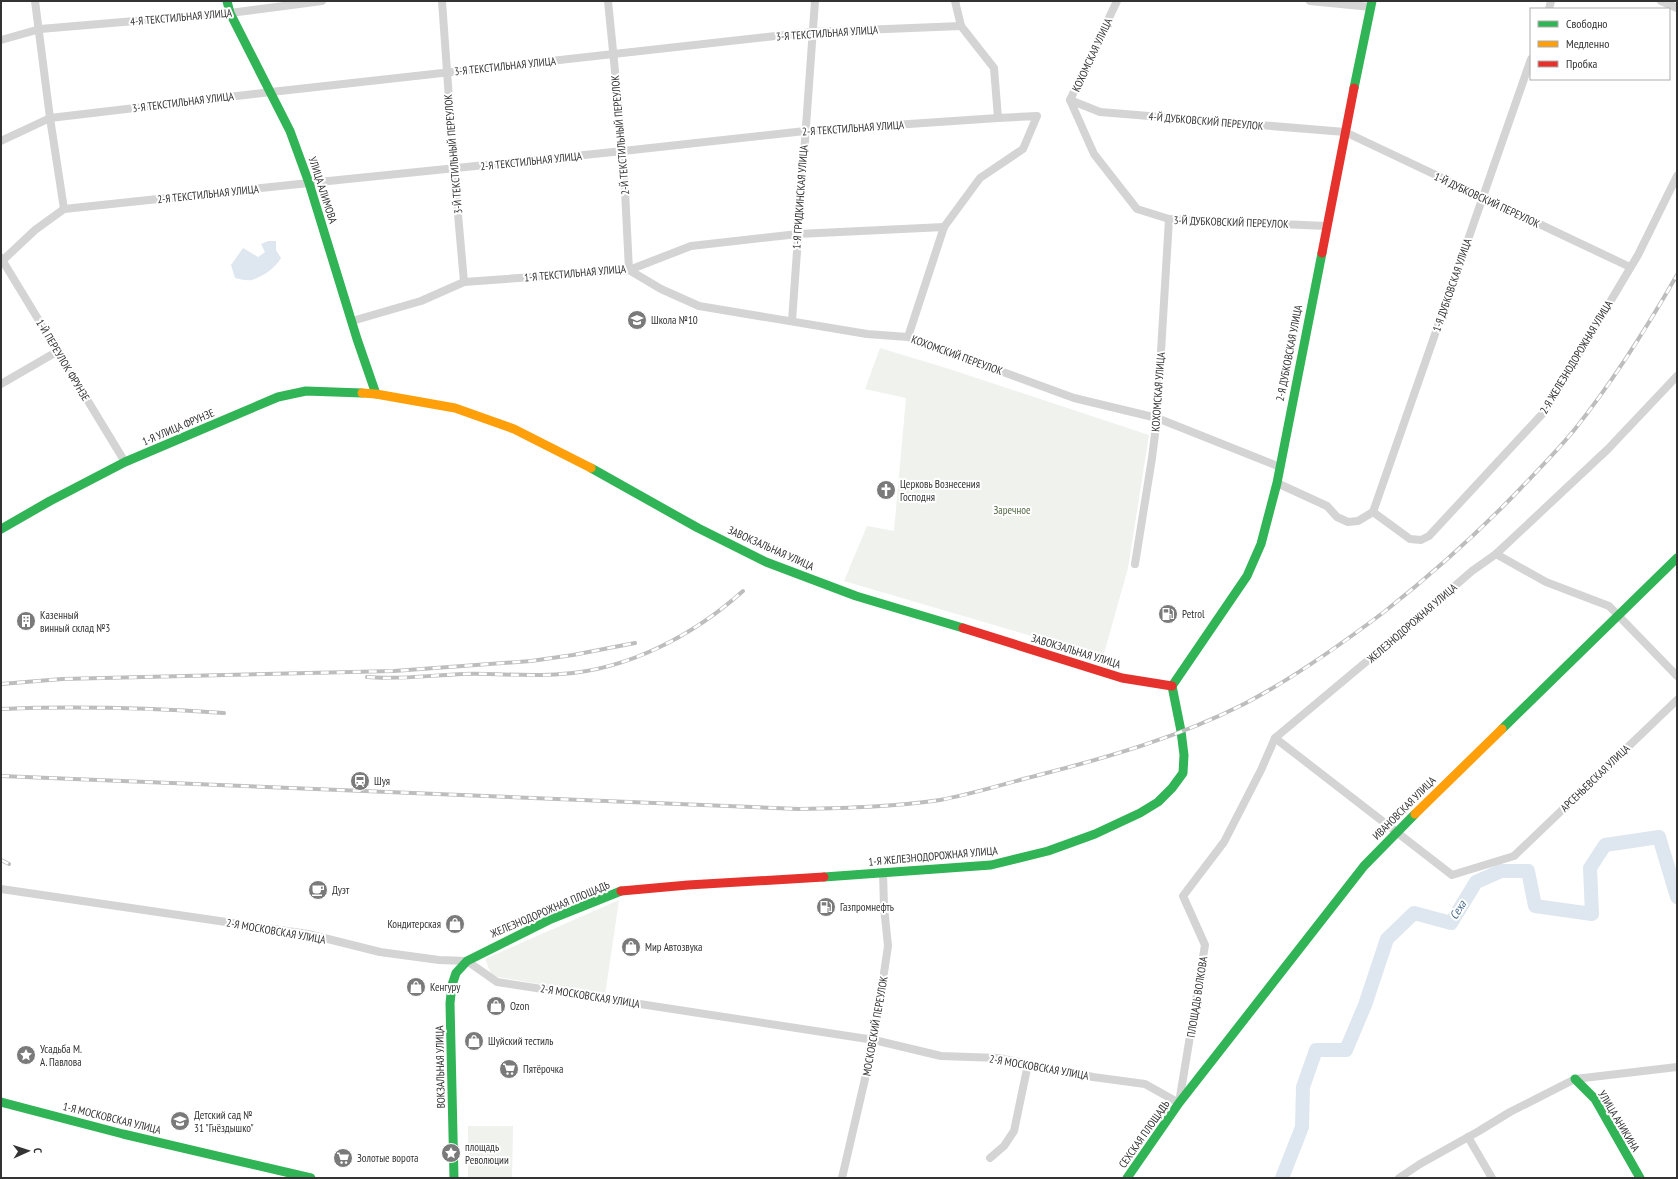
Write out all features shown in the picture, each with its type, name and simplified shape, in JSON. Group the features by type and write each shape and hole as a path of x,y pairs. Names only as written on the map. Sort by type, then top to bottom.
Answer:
{"main road":[{"name":"УЛИЦА АЛИМОВА","path":"227,1 230,13 290,131 309,183 376,394"},
{"name":"2-Я ДУБКОВСКАЯ УЛИЦА","path":"1172,686 1247,576 1261,544 1277,483 1326,226 1372,4"},
{"name":"1-Я УЛИЦА ФРУНЗЕ","path":"1,529 50,501 126,462 278,397 306,391 376,394"},
{"name":"ЗАВОКЗАЛЬНАЯ УЛИЦА","path":"376,394 455,408 514,429 570,457 698,528 752,555 856,596 938,620 1122,678 1172,686"},
{"name":"ИВАНОВСКАЯ УЛИЦА","path":"1180,1103 1364,866 1396,832 1677,558"},
{"name":"1-Я ЖЕЛЕЗНОДОРОЖНАЯ УЛИЦА","path":"621,891 688,884 798,879 992,865 1048,851 1095,834 1140,813 1158,802 1172,788 1183,773 1184,755 1182,731 1172,686"},
{"name":"ЖЕЛЕЗНОДОРОЖНАЯ ПЛОЩАДЬ","path":"467,961 551,919 621,891"},
{"name":"ВОКЗАЛЬНАЯ УЛИЦА","path":"454,1178 450,1003 452,985 456,973 467,961"},
{"name":"УЛИЦА АНИКИНА","path":"1574,1079 1595,1099 1640,1178"},
{"name":"1-Я МОСКОВСКАЯ УЛИЦА","path":"1,1102 123,1134 311,1178"},
{"name":"СЕХСКАЯ ПЛОЩАДЬ","path":"1128,1178 1180,1103"}],"street":[{"path":"2,260 35,230 64,209 50,118 40,29 35,1"},
{"name":"4-Я ТЕКСТИЛЬНАЯ УЛИЦА","path":"1,40 40,29 230,13 322,1"},
{"name":"3-Й ТЕКСТИЛЬНЫЙ ПЕРЕУЛОК","path":"442,1 446,73 464,282"},
{"name":"2-Й ТЕКСТИЛЬНЫЙ ПЕРЕУЛОК","path":"608,1 612,54 623,151 629,270"},
{"name":"1-Я ГРИДКИНСКАЯ УЛИЦА","path":"792,321 815,1"},
{"path":"955,1 961,26 994,68 998,118"},
{"name":"КОХОМСКАЯ УЛИЦА","path":"1117,1 1070,100 1094,154 1137,209"},
{"path":"1310,1 1372,4"},
{"path":"1661,1 1677,8"},
{"name":"3-Я ТЕКСТИЛЬНАЯ УЛИЦА","path":"1,141 50,118 812,32 961,26"},
{"name":"1-Я ДУБКОВСКАЯ УЛИЦА","path":"1373,512 1530,62"},
{"name":"4-Й ДУБКОВСКИЙ ПЕРЕУЛОК","path":"1070,100 1100,112 1345,132"},
{"name":"2-Я ТЕКСТИЛЬНАЯ УЛИЦА","path":"64,209 805,131 1037,116 1023,149 980,178 944,227"},
{"name":"1-Й ДУБКОВСКИЙ ПЕРЕУЛОК","path":"1345,132 1630,267"},
{"name":"2-Я ЖЕЛЕЗНОДОРОЖНАЯ УЛИЦА","path":"1373,512 1410,538 1422,540 1429,536 1545,411 1638,255 1677,176"},
{"name":"3-Й ДУБКОВСКИЙ ПЕРЕУЛОК","path":"1137,209 1169,219 1326,226"},
{"name":"КОХОМСКАЯ УЛИЦА","path":"1135,564 1157,418 1169,219"},
{"path":"908,337 944,227"},
{"name":"1-Я ТЕКСТИЛЬНАЯ УЛИЦА","path":"352,321 421,301 464,282 629,270 691,246 798,234 944,227"},
{"name":"1-Й ПЕРЕУЛОК ФРУНЗЕ","path":"2,260 126,462"},
{"name":"КОХОМСКИЙ ПЕРЕУЛОК","path":"629,270 661,290 699,306 868,334 908,337 1074,398 1157,418 1280,467"},
{"path":"1,384 58,351"},
{"name":"ЖЕЛЕЗНОДОРОЖНАЯ УЛИЦА","path":"1183,896 1224,842 1261,770 1275,738 1472,571 1496,554 1608,449 1677,376"},
{"path":"1277,483 1327,506 1337,517 1348,522 1358,521 1373,512"},
{"path":"1496,554 1546,582 1609,606 1677,676"},
{"name":"АРСЕНЬЕВСКАЯ УЛИЦА","path":"1396,832 1452,875 1514,856 1677,700"},
{"path":"1275,738 1396,832"},
{"name":"МОСКОВСКИЙ ПЕРЕУЛОК","path":"842,1178 874,1040 888,946 884,907 884,872"},
{"name":"2-Я МОСКОВСКАЯ УЛИЦА","path":"1,889 308,934 380,952 439,960 467,961 497,982 874,1040 941,1056 999,1058 1093,1077 1145,1084 1180,1103"},
{"name":"ПЛОЩАДЬ ВОЛКОВА","path":"1180,1103 1206,945 1183,896"},
{"path":"990,1158 1004,1146 1014,1131 1028,1064"},
{"path":"1399,1178 1420,1164 1510,1112 1574,1079 1677,1067"},
{"path":"1468,1137 1492,1178"}],"green space":[{"name":"Заречное","path":"880,348 943,367 1149,435 1128,568 1103,657 844,581 867,526 894,531 906,398 865,389"},
{"path":"619,900 605,995 492,976 485,959"},
{"path":"468,1126 513,1126 512,1178 468,1178"}],"shaded area":[{"path":"268,241 276,241 276,250 281,258 275,265 268,272 255,279 247,280 235,278 231,265 243,248 258,257 265,252 261,244"}],"waterway":[{"name":"Сеха","path":"1282,1178 1302,1127 1303,1087 1316,1050 1346,1050 1365,1005 1387,939 1414,913 1451,923 1476,882 1501,871 1528,871 1535,906 1592,914 1590,868 1605,845 1659,837 1677,897"}],"railway":[{"path":"1,776 799,809 852,808 887,806 952,798 1117,753 1169,736 1219,716 1263,694 1333,649 1384,612 1420,583 1488,521 1569,437 1616,373 1677,275"},
{"path":"367,677 403,678 476,674 549,675 586,671 611,666 659,648 682,636 724,607 743,591"},
{"path":"1,684 62,679 394,671 531,661 573,655 635,643"},
{"path":"1,709 112,708 224,713"},
{"path":"1,860 9,864"}],"traffic: fast":[{"path":"227,1 230,13 290,131 309,183 357,339 376,394"},
{"path":"1354,88 1372,1"},
{"path":"1172,686 1247,576 1261,544 1277,483 1322,253"},
{"path":"1,529 50,501 125,462 278,397 306,391 362,393"},
{"path":"591,468 698,528 766,562 856,596 963,628"},
{"path":"1502,729 1677,558"},
{"path":"824,877 991,865 1048,851 1095,834 1140,813 1158,802 1172,788 1183,773 1184,755 1181,731 1172,686"},
{"path":"1127,1178 1179,1103 1364,866 1415,814"},
{"path":"454,1178 450,1003 452,985 456,973 467,961 551,919 621,891"},
{"path":"1575,1079 1595,1099 1640,1178"},
{"path":"1,1102 123,1134 311,1178"}],"traffic: slow":[{"path":"362,393 376,394 455,408 514,429 591,468"},
{"path":"1415,814 1502,729"}],"traffic: jam":[{"path":"1322,253 1354,88"},
{"path":"963,628 1122,678 1172,686"},
{"path":"621,891 688,885 824,877"}],"place":[{"name":"Школа №10","path":"637,320"},
{"name":"Церковь Вознесения Господня","path":"886,490"},
{"name":"Petrol","path":"1168,614"},
{"name":"Казенный винный склад №3","path":"26,621"},
{"name":"Шуя","path":"360,781"},
{"name":"Дуэт","path":"318,890"},
{"name":"Газпромнефть","path":"826,907"},
{"name":"Кондитерская","path":"455,924"},
{"name":"Мир Автозвука","path":"631,947"},
{"name":"Кенгуру","path":"416,987"},
{"name":"Ozon","path":"496,1006"},
{"name":"Шуйский тестиль","path":"474,1041"},
{"name":"Усадьба М. А. Павлова","path":"26,1055"},
{"name":"Пятёрочка","path":"509,1069"},
{"name":"Детский сад № 31 \"Гнёздышко\"","path":"180,1121"},
{"name":"площадь Революции","path":"451,1153"},
{"name":"Золотые ворота","path":"343,1158"}]}
